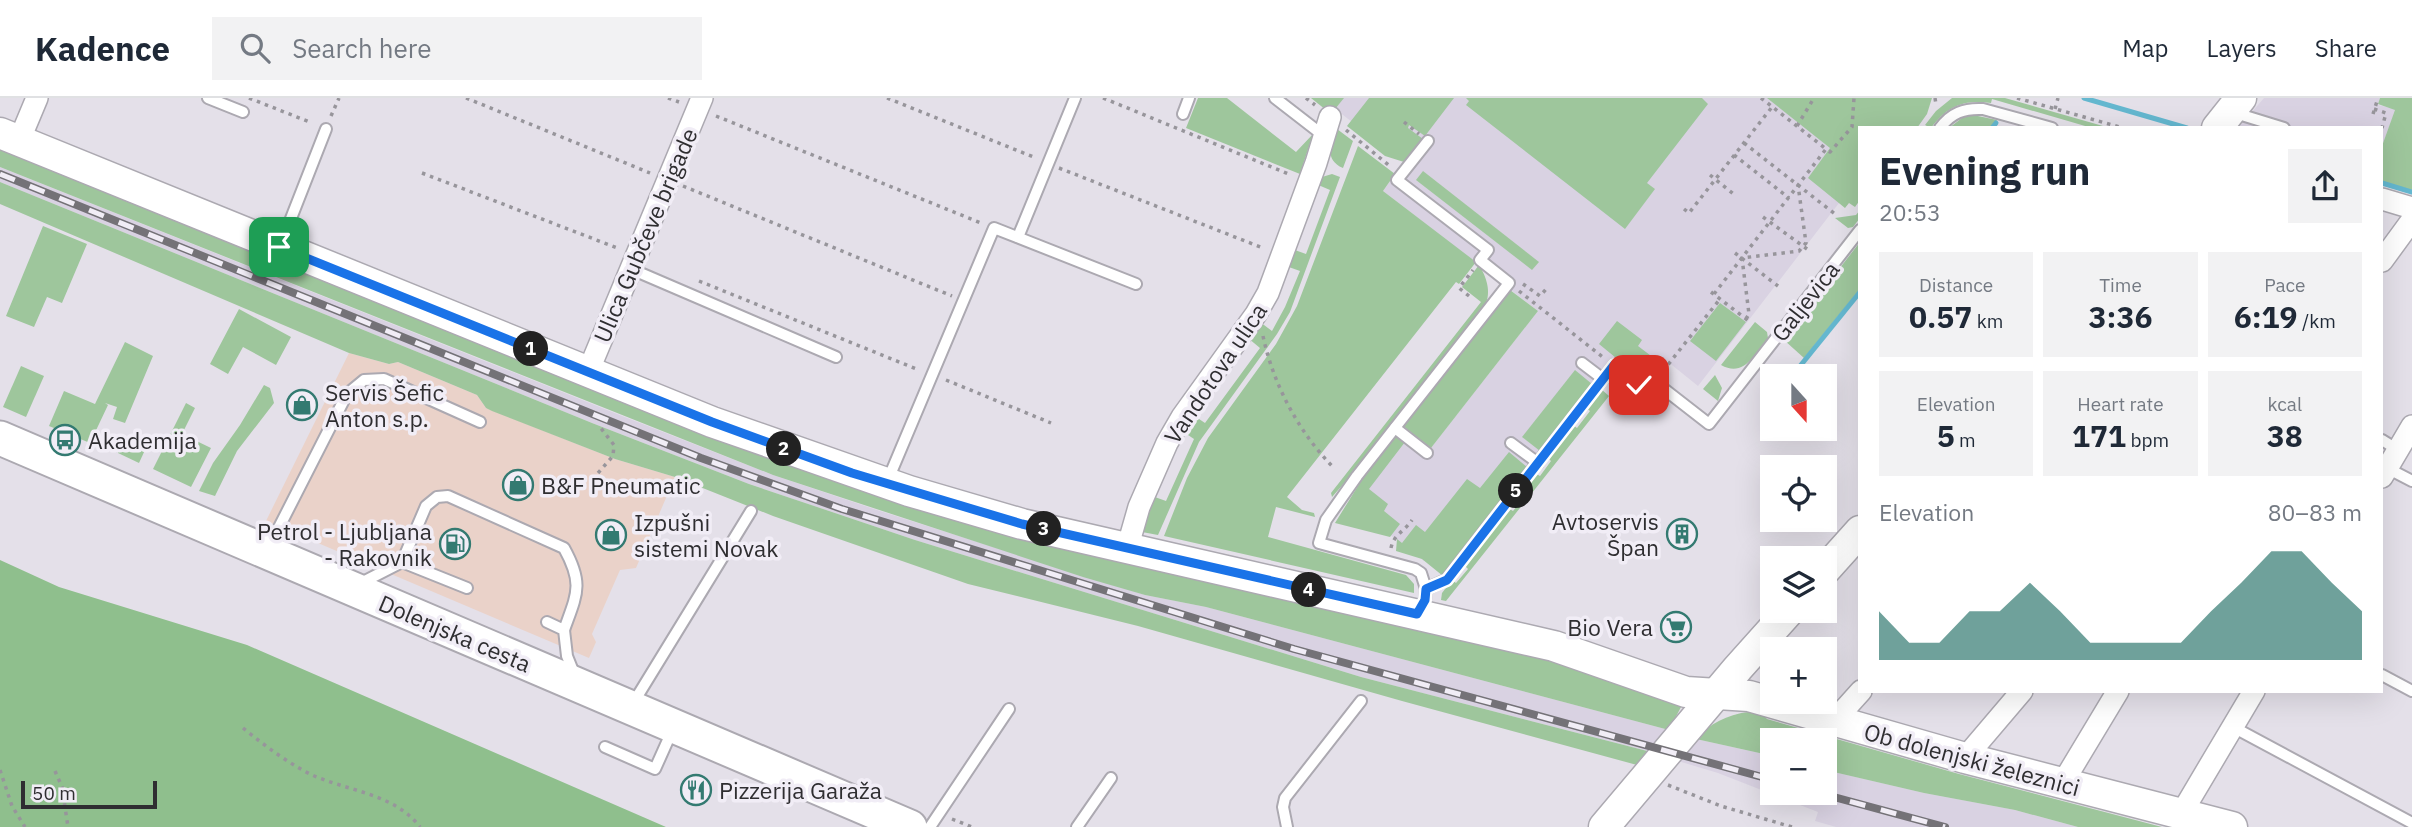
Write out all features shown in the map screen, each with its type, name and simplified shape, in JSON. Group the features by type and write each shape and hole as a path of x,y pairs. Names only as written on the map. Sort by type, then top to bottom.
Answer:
{"main road":[{"name":"Dolenjska cesta","path":"0,438 910,827"}],"street":[{"path":"10,137 37,98"},
{"name":"Ulica Gubčeve brigade","path":"588,372 699,104"},
{"name":"Vandotova ulica","path":"1127,549 1143,498 1172,434 1268,293 1327,127"},
{"name":"Ob dolenjski železnici","path":"10,137 762,441 886,484 1022,524 1127,549 1422,602 1686,692 1749,696 1965,758 2232,827"},
{"path":"2383,199 2412,208"},
{"path":"2383,260 2412,220"},
{"path":"2387,459 2412,426"},
{"path":"1837,557 1858,533"},
{"path":"1604,827 1778,623"},
{"path":"1834,721 1859,693"},
{"path":"1965,758 2020,693"},
{"path":"2062,784 2117,693"},
{"path":"2181,814 2253,693"}],"lane":[{"path":"208,98 243,112"},
{"path":"1018,237 1075,98"},
{"path":"1183,114 1189,98"},
{"path":"1275,98 1327,127"},
{"path":"1942,126 1955,113 1983,108 2045,126"},
{"path":"2230,111 2278,126"},
{"path":"279,247 326,129"},
{"path":"1422,602 1424,581 1415,569 1319,543 1331,513 1509,283 1480,260 1488,250 1397,180 1428,141"},
{"path":"886,484 994,228 1136,284"},
{"name":"Galjevica","path":"1614,365 1639,385 1654,382 1709,424 1858,233"},
{"path":"634,262 836,357"},
{"path":"1582,363 1603,379"},
{"path":"1422,602 1447,580 1614,365"},
{"path":"266,552 347,394 364,380 384,379 480,422"},
{"path":"1395,428 1427,453"},
{"path":"1511,443 1538,463"},
{"path":"2387,459 2412,481"},
{"path":"348,588 402,562 426,506 437,497 448,496 564,548 577,577 578,591 564,630 567,656 579,685"},
{"path":"631,707 751,511"},
{"path":"402,562 467,588"},
{"path":"547,622 564,630"},
{"path":"2383,676 2412,691"},
{"path":"1287,827 1283,807 1285,798 1361,701"},
{"path":"930,827 1009,709"},
{"path":"605,747 655,769 675,725"},
{"path":"2233,727 2412,823"},
{"path":"1077,827 1111,778"}],"path":[{"path":"249,98 326,129 339,98"},
{"path":"466,98 963,300"},
{"path":"668,98 699,104 994,228"},
{"path":"887,98 1282,256"},
{"path":"1103,98 1309,182"},
{"path":"1306,98 1327,127 1401,175"},
{"path":"1761,98 1830,152 1852,127 1854,98"},
{"path":"1797,126 1814,98"},
{"path":"1935,98 1936,104"},
{"path":"2017,98 2116,126"},
{"path":"2368,98 2378,99 2373,112 2386,113 2383,126"},
{"path":"2055,109 2058,100"},
{"path":"1684,208 1689,213 1772,107"},
{"path":"1744,143 1835,214"},
{"path":"1742,258 1748,320 1713,293 1826,149"},
{"path":"1734,155 1789,198"},
{"path":"422,173 634,262"},
{"path":"1710,175 1736,196"},
{"path":"1798,186 1805,248"},
{"path":"1763,217 1805,248"},
{"path":"1742,258 1805,248"},
{"path":"1735,253 1779,286"},
{"path":"1469,296 1459,288 1471,272"},
{"path":"689,277 1051,423"},
{"path":"1548,287 1539,296 1514,277 1509,283 1614,365"},
{"path":"1654,382 1720,299"},
{"path":"1256,314 1272,372 1318,451 1334,468"},
{"path":"598,473 613,456 614,445 600,427"},
{"path":"1388,560 1394,538 1412,520"},
{"path":"243,728 285,760 342,787 383,799 414,818 420,827"},
{"path":"0,771 12,806 24,827"},
{"path":"55,771 62,787 68,827"},
{"path":"1647,777 1721,806 1792,827"}],"shaded area":[{"path":"1321,98 1927,98 1864,126 1858,126 1858,135 1839,203 1698,386 1667,361 1656,374 1651,370 1643,380 1613,357 1500,502 1424,561 1351,505 1369,475 1406,429 1431,448 1538,311 1383,191 1404,162"},
{"path":"2264,98 2380,98 2378,105 2396,109 2383,143 2383,126 2240,126"},
{"path":"0,167 773,475 1145,595 1206,607 1669,730 1651,752 1361,677 915,540 749,484 592,423 0,182"},
{"path":"349,353 389,364 398,362 477,395 486,408 615,459 675,477 636,568 620,570 592,634 596,642 589,658 266,521"},
{"path":"1696,739 1760,753 1760,789 1718,773 1678,761"},
{"path":"1837,773 2015,810 2078,827 1836,827 1815,821 1818,812 1800,805 1837,805"}],"green space":[{"path":"1198,98 1227,98 1296,152 1313,134 1300,174 1186,128"},
{"path":"1311,98 1344,98 1331,114"},
{"path":"1369,98 1454,98 1425,136 1409,125 1408,128 1423,139 1404,162 1385,156 1347,126"},
{"path":"1466,98 1702,98 1708,104 1647,183 1655,189 1625,229 1466,105 1469,101"},
{"path":"1767,98 1932,98 1927,114 1918,126 1858,126 1858,203 1855,207 1849,203 1845,208 1808,178 1830,148"},
{"path":"1952,98 2005,98 2103,126 2085,126 1992,99 1991,103 1964,103 1943,114 1932,126 1925,125 1936,111"},
{"path":"2380,98 2412,98 2412,190 2383,182 2383,143 2395,110 2378,104"},
{"path":"1973,115 1997,120 1992,126 1952,126 1962,118"},
{"path":"1333,126 1353,141 1343,168 1337,165 1331,156"},
{"path":"0,144 709,432 1551,655 1673,698 1681,707 1669,730 1206,607 1145,595 773,475 0,167"},
{"path":"1358,146 1395,174 1383,191 1476,262 1459,284 1456,282 1287,497 1302,510 1314,513 1315,517 1276,507 1268,537 1406,575 1414,584 1414,593 1164,536 1187,478 1208,438 1276,344 1297,306"},
{"path":"1423,171 1539,262 1532,270 1416,180"},
{"path":"1332,174 1340,177 1290,312 1199,442 1158,535 1142,532 1152,496 1166,501 1194,439 1182,431 1193,415 1205,423 1260,348 1248,338 1260,322 1272,331 1285,307 1300,271 1286,266 1292,249 1306,254 1330,190 1316,184 1322,177"},
{"path":"0,182 592,423 749,484 915,540 1361,677 1651,752 1637,765 1138,626 968,584 773,516 675,477 615,459 492,411 486,408 477,395 398,362 389,364 349,353 0,204"},
{"path":"1858,212 1858,221 1853,227 1848,228 1835,218"},
{"path":"43,226 87,244 62,303 47,297 34,327 6,316"},
{"path":"1858,245 1858,291 1804,358 1784,340"},
{"path":"1479,265 1487,284 1485,305 1332,497 1331,493 1481,302 1462,287"},
{"path":"1510,290 1538,311 1431,448 1403,426"},
{"path":"1720,303 1746,322 1716,361 1690,341"},
{"path":"239,309 291,337 276,365 243,347 228,374 210,364"},
{"path":"1617,321 1642,340 1638,346 1663,365 1656,374 1650,370 1643,380 1599,344"},
{"path":"1755,322 1767,332 1768,338 1758,351 1748,362 1736,369 1721,365"},
{"path":"125,342 153,356 125,423 113,419 117,407 105,403 108,405 90,443 49,426 64,391 95,404"},
{"path":"21,366 44,376 26,417 3,407"},
{"path":"1575,370 1592,384 1540,451 1522,437"},
{"path":"1715,375 1722,388 1718,401 1703,389"},
{"path":"264,385 270,388 274,403 237,451 215,496 199,491 213,463"},
{"path":"1601,389 1609,396 1446,601 1441,600 1442,593 1452,580 1456,583 1468,569 1464,565 1508,508 1513,511 1526,495 1521,491 1535,473 1540,476 1551,461 1548,458 1573,425 1577,428 1590,411 1586,408"},
{"path":"186,403 195,408 182,434 211,448 191,487 153,469"},
{"path":"1396,435 1405,442 1369,489 1388,504 1384,511 1400,524 1390,537 1335,523 1366,473"},
{"path":"124,440 145,450 139,463 118,453"},
{"path":"1509,452 1527,467 1443,576 1422,559 1396,551 1397,539 1402,543 1416,525 1425,532 1467,479 1480,488"},
{"path":"0,560 59,587 247,645 666,827 0,827"},
{"path":"1760,713 1767,719 1798,728 1760,728 1760,753 1696,739 1707,728 1733,715"},
{"path":"1837,739 2162,827 2078,827 2015,810 1837,773"}],"waterway":[{"path":"2084,98 2180,126"},
{"path":"2383,183 2412,192"},
{"path":"1802,364 1858,294"}],"railway":[{"path":"0,174 701,458 842,509 1294,649 1760,776"},
{"path":"1837,798 1945,827"}],"place":[{"name":"Servis Šefic Anton s.p.","path":"302,405"},
{"name":"Akademija","path":"65,440"},
{"name":"B&F Pneumatic","path":"518,485"},
{"name":"Avtoservis Špan","path":"1682,534"},
{"name":"Izpušni sistemi Novak","path":"611,535"},
{"name":"Petrol - Ljubljana - Rakovnik","path":"455,544"},
{"name":"Bio Vera","path":"1676,627"},
{"name":"Pizzerija Garaža","path":"696,790"}],"route":[{"path":"279,247 712,422 852,473 1022,524 1417,614 1425,600 1426,589 1447,580 1614,365 1639,385"}]}
